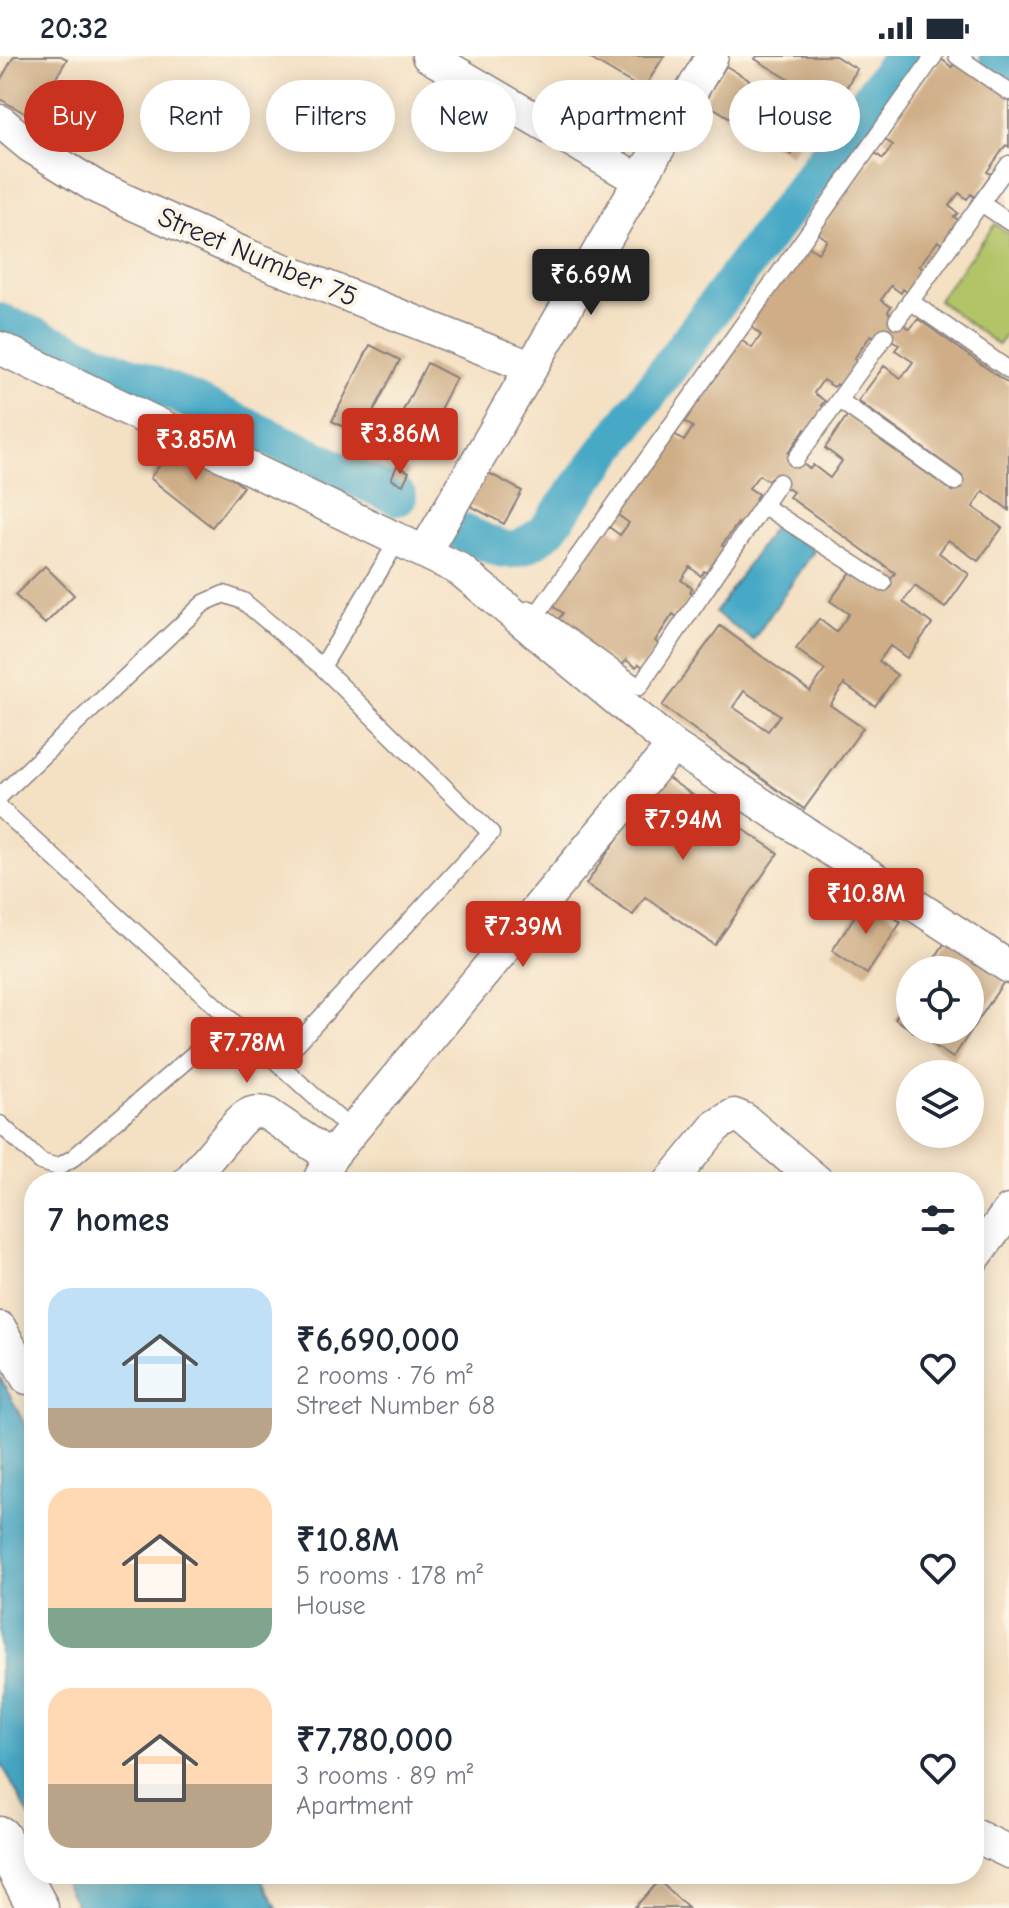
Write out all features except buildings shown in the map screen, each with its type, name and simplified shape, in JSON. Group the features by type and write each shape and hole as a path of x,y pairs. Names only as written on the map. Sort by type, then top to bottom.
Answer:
{"street":[{"path":"428,56 639,180"},
{"path":"412,546 530,367 712,56"},
{"name":"Street Number 75","path":"0,121 30,146 98,188 251,257 530,367"},
{"path":"0,348 459,569 673,746 1009,967"},
{"path":"196,1172 247,1113 257,1111 266,1113 324,1170 352,1131 673,746"},
{"path":"678,1172 716,1126 734,1115 744,1119 806,1172"},
{"path":"984,1245 1009,1211"},
{"path":"0,1328 24,1372"},
{"path":"0,1837 24,1882"},
{"path":"984,1840 1009,1852"},
{"path":"25,1884 38,1908"}],"lane":[{"path":"537,614 934,56"},
{"path":"957,56 1009,92"},
{"path":"897,320 1009,164"},
{"path":"981,203 1009,222"},
{"path":"910,301 1009,370"},
{"path":"796,459 885,336"},
{"path":"839,400 955,482"},
{"path":"459,569 537,614 639,687 779,482"},
{"path":"764,506 883,583"},
{"path":"322,667 412,546"},
{"path":"0,796 204,603 224,594 243,601 322,667 491,833 279,1063"},
{"path":"0,808 352,1131"},
{"path":"0,1124 41,1162 58,1167 73,1158 232,1021"}],"green space":[{"path":"995,224 1009,235 1009,330 998,345 938,300"}],"water":[{"path":"775,525 814,551 753,640 715,613"},
{"path":"0,1377 24,1423 24,1806 0,1761"},
{"path":"65,1884 264,1884 277,1908 78,1908"}],"waterway":[{"path":"461,532 496,547 514,549 547,530 902,56"},
{"path":"998,56 1009,63"},
{"path":"0,322 174,393 398,497"}]}
